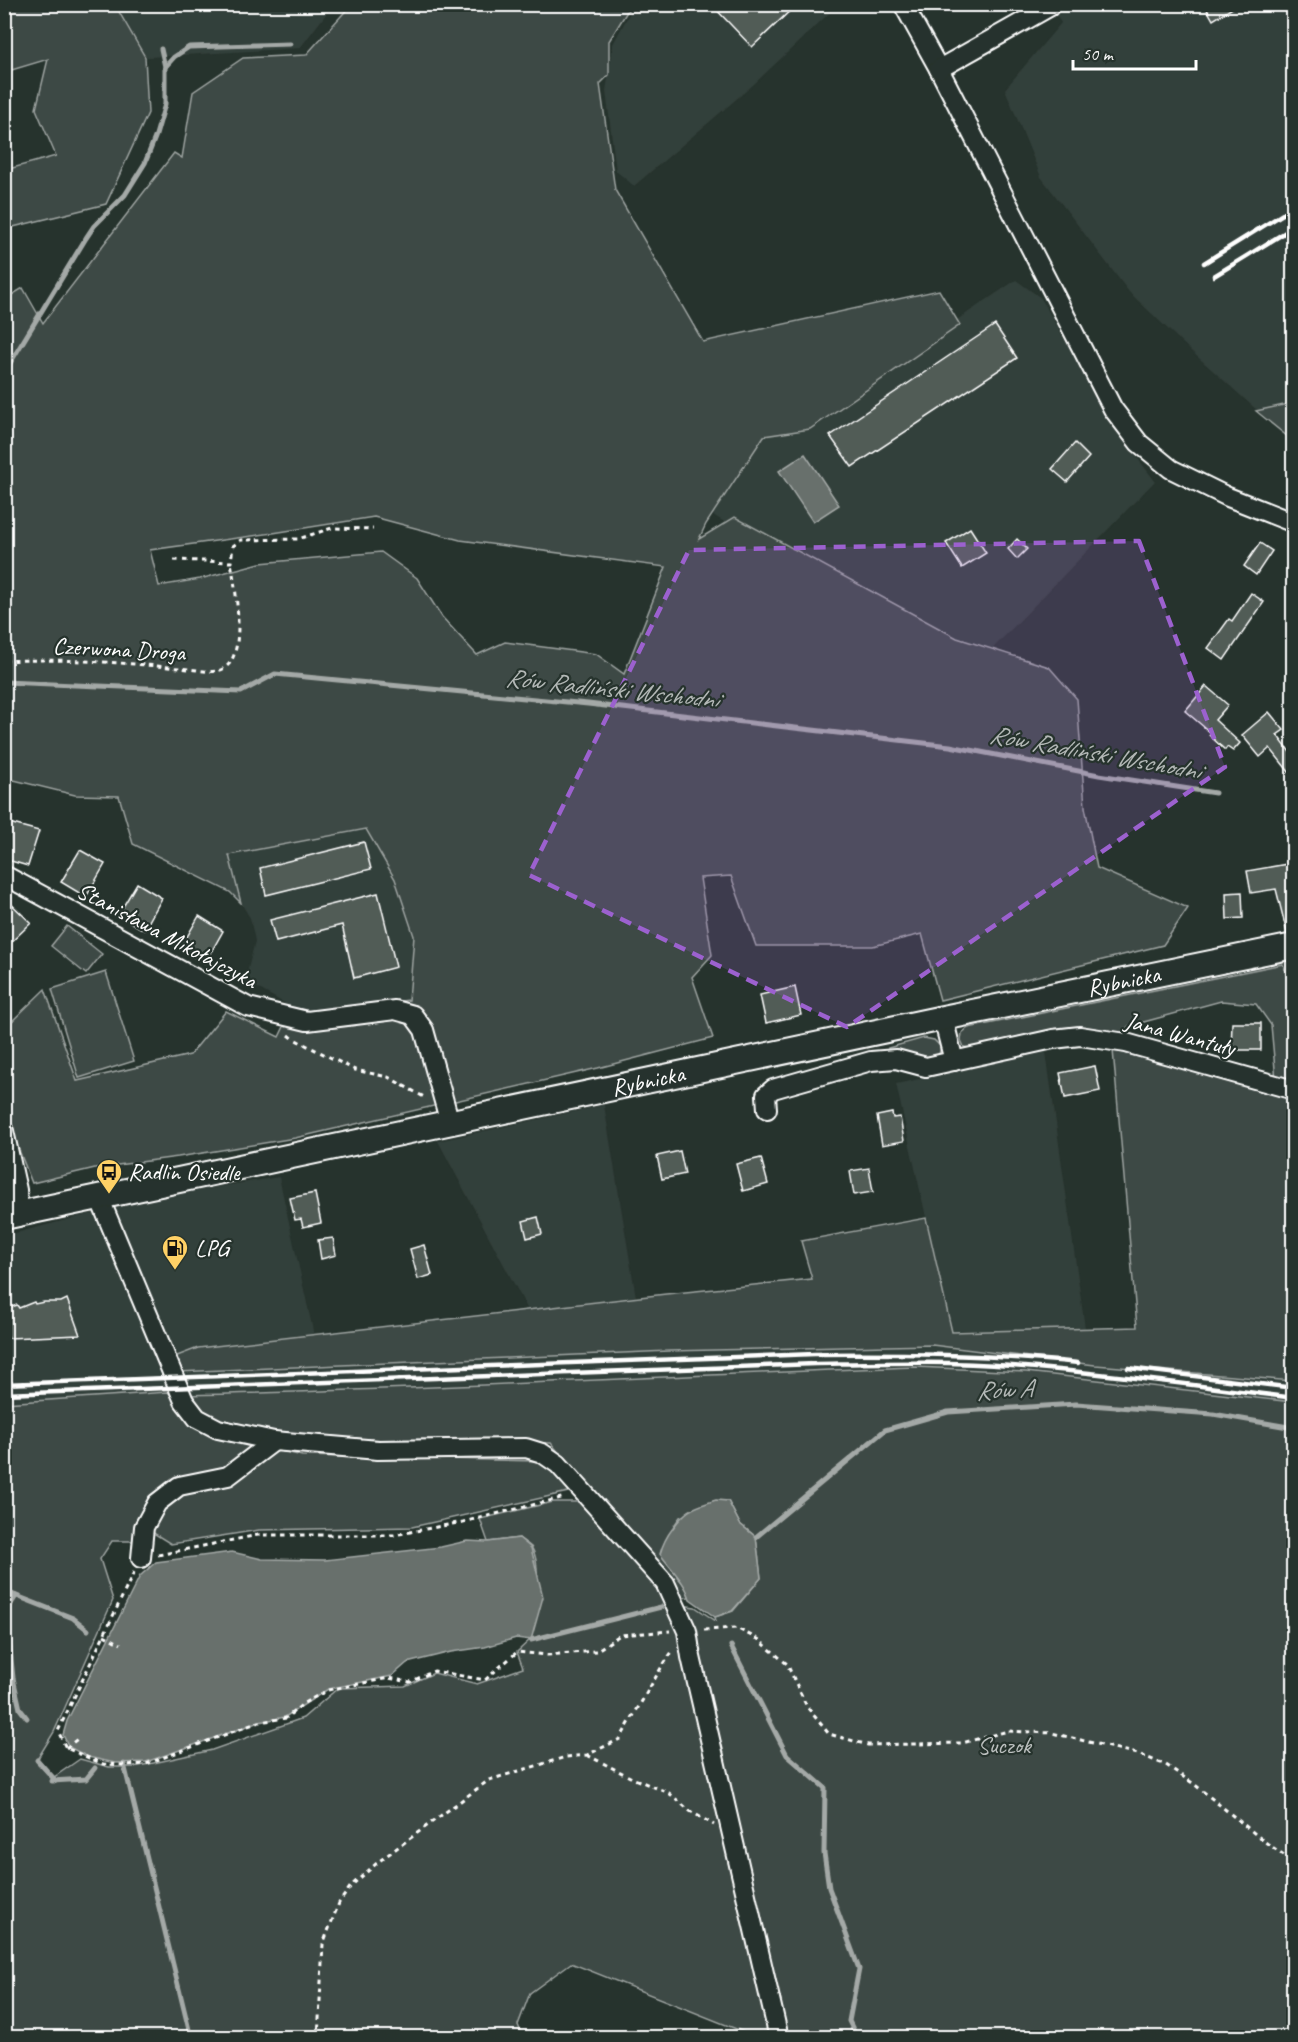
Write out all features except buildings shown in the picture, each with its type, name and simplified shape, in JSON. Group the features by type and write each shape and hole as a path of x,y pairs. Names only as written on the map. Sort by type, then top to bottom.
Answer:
{"main road":[{"name":"Rybnicka","path":"12,1216 1293,946"}],"street":[{"path":"903,4 939,69 1113,409 1139,443 1171,469 1228,497 1293,523"},
{"path":"939,69 1048,7"},
{"name":"Stanisława Mikołajczyka","path":"4,875 248,1007 307,1021 395,1010 412,1015 424,1030 450,1123"},
{"path":"943,1018 954,1061"},
{"name":"Jana Wantuły","path":"766,1108 766,1095 773,1089 871,1061 896,1059 926,1067 1053,1038 1094,1037 1126,1043 1293,1090"},
{"path":"4,1131 17,1190 12,1216"},
{"path":"99,1197 184,1401 197,1419 219,1428 274,1441 378,1450 499,1447 526,1448 542,1453 558,1464 665,1583 687,1631 691,1657 779,2037"},
{"path":"141,1558 144,1527 157,1503 179,1486 228,1476 274,1441"}],"path":[{"path":"174,560 231,562 233,546 241,540 298,539 332,528 373,529"},
{"name":"Czerwona Droga","path":"4,661 142,664 218,672 229,665 238,645 237,596 231,562"},
{"path":"285,1032 294,1040 355,1070 388,1077 429,1099"},
{"path":"573,1496 394,1535 258,1535 141,1558 58,1731 66,1748 103,1764 124,1766 146,1764 259,1722 286,1718 304,1703 328,1690 389,1678 410,1682 434,1671 485,1680 517,1652 547,1655 596,1651 620,1635 736,1628 758,1639 787,1664 807,1707 829,1734 868,1745 962,1743 1008,1731 1052,1733 1138,1754 1166,1766 1194,1784 1293,1862"},
{"path":"318,2037 323,1944 339,1903 351,1886 378,1862 489,1780 566,1757 587,1755 620,1739 661,1668 687,1631"},
{"path":"104,1635 121,1644"},
{"path":"66,1748 80,1737"},
{"path":"587,1755 632,1778 669,1793 690,1811 733,1836"}],"highlighted area":[{"path":"1139,541 1225,767 847,1027 529,875 689,550"}],"shaded area":[{"path":"104,5 333,5 300,48 116,59"},
{"path":"634,5 838,5 753,85 634,186 616,171 606,91 613,44"},
{"path":"1051,5 1293,5 1293,405 1259,412 1191,351 1129,292 1041,177 1005,89 1061,23"},
{"path":"1016,280 1041,298 1117,431 1155,481 967,675 702,508 754,431 846,395"},
{"path":"805,454 839,505 813,522 779,471"},
{"path":"366,828 395,879 414,936 409,1000 310,1012 293,1008 245,981 255,941 250,918 241,903 229,855"},
{"path":"1046,1052 1085,1328 952,1332 896,1084"},
{"path":"604,1105 636,1297 528,1310 438,1141"},
{"path":"279,1177 314,1335 198,1348 177,1365 173,1392 5,1403 4,1236 155,1197"},
{"path":"932,1345 1091,1357 1293,1381 1294,1402 1026,1372 916,1367 185,1395 177,1372 669,1351"},
{"path":"716,1500 728,1501 740,1524 756,1537 761,1578 732,1611 715,1617 690,1599 681,1581 660,1554 667,1537 682,1516 696,1507"},
{"path":"519,1538 531,1548 543,1597 531,1640 516,1638 485,1647 451,1652 407,1663 392,1676 328,1689 285,1717 259,1722 146,1762 115,1763 88,1757 69,1747 63,1735 67,1721 140,1576 156,1562 232,1552 262,1559 325,1560 441,1547 467,1541 488,1542"}],"green space":[{"path":"5,4 115,5 145,57 148,113 106,204 5,229 5,170 56,156 36,109 48,59 5,72"},
{"path":"351,5 631,5 609,41 609,75 600,84 615,190 703,342 939,290 960,325 810,429 764,436 706,524 699,539 735,517 957,638 1049,667 1077,699 1085,807 1097,868 1188,908 1163,945 940,1000 922,934 873,946 756,946 731,876 700,878 712,955 692,977 713,1038 598,1068 295,1138 95,1168 32,1183 15,1140 5,1201 5,1028 45,989 77,1081 190,1055 226,1011 279,1037 293,1008 310,1012 409,1000 414,936 395,879 366,829 229,855 241,903 230,892 133,844 119,796 75,795 14,780 5,783 5,299 23,288 43,323 174,153 182,158 193,92 243,58 306,55","holes":["374,517 460,540 666,567 624,674 596,654 505,642 477,655 442,617 417,578 381,552 260,563 200,579 159,586 150,550"]},
{"path":"1294,403 1293,441 1256,411"},
{"path":"67,926 102,954 86,974 51,946"},
{"path":"1283,964 1293,993 1293,1081 1276,1080 1271,1025 1256,1004 1221,1001 1129,1026 1121,1034 976,1049 964,1047 961,1040 962,1033 968,1028"},
{"path":"106,972 134,1061 79,1078 52,989"},
{"path":"924,1038 934,1040 941,1047 939,1054 933,1059 890,1056 888,1048"},
{"path":"1113,1050 1293,1098 1293,1381 1095,1365 932,1345 669,1351 177,1372 177,1356 198,1348 812,1279 801,1241 926,1218 952,1332 1137,1327"},
{"name":"Suczok","path":"916,1367 1026,1372 1293,1402 1293,2037 754,2037 571,1963 530,1993 518,2025 523,2037 5,2037 4,1403 168,1392 202,1431 302,1456 539,1461 577,1490 412,1527 259,1530 171,1544 144,1527 132,1541 112,1541 100,1559 113,1600 54,1732 38,1758 54,1777 80,1759 109,1767 134,1767 212,1750 303,1718 338,1688 405,1686 434,1673 477,1684 523,1668 517,1652 531,1639 537,1578 535,1555 531,1547 519,1538 488,1542 480,1519 553,1502 581,1502 681,1605 695,1607 716,1621 715,1617 733,1611 761,1578 756,1537 740,1524 728,1501 680,1517 673,1527 677,1577 687,1587 689,1597 683,1598 633,1543 551,1443 385,1440 279,1434 207,1417 185,1395 368,1390"}],"waterway":[{"path":"4,373 94,226 125,195 145,163 165,104 165,67 174,57 189,47 290,44"},
{"path":"161,49 165,67"},
{"name":"Rów Radliński Wschodni","path":"4,682 241,692 275,674 588,704 950,746 1099,775 1215,793"},
{"name":"Rów A","path":"756,1537 885,1430 948,1412 1076,1404 1213,1414 1294,1428"},
{"name":"Rów A","path":"4,1591 73,1618 88,1630"},
{"path":"16,1596 6,1612 13,1678 20,1709 27,1718"},
{"name":"Rów A","path":"531,1640 661,1607"},
{"path":"731,1646 787,1755 825,1788 824,1853 829,1888 859,1969 849,2021 857,2038"},
{"path":"37,1760 56,1781"},
{"path":"124,1764 191,2038"},
{"path":"52,1781 86,1779 95,1768"}],"railway":[{"path":"1204,263 1294,207"},
{"path":"1214,276 1294,227"},
{"path":"4,1384 815,1354 947,1355 1078,1363"},
{"path":"4,1394 815,1364 914,1363 987,1364 1047,1369 1294,1398"},
{"path":"1128,1368 1294,1388"}],"place":[{"name":"Radlin Osiedle","path":"109,1195"},
{"name":"LPG","path":"175,1271"}]}
